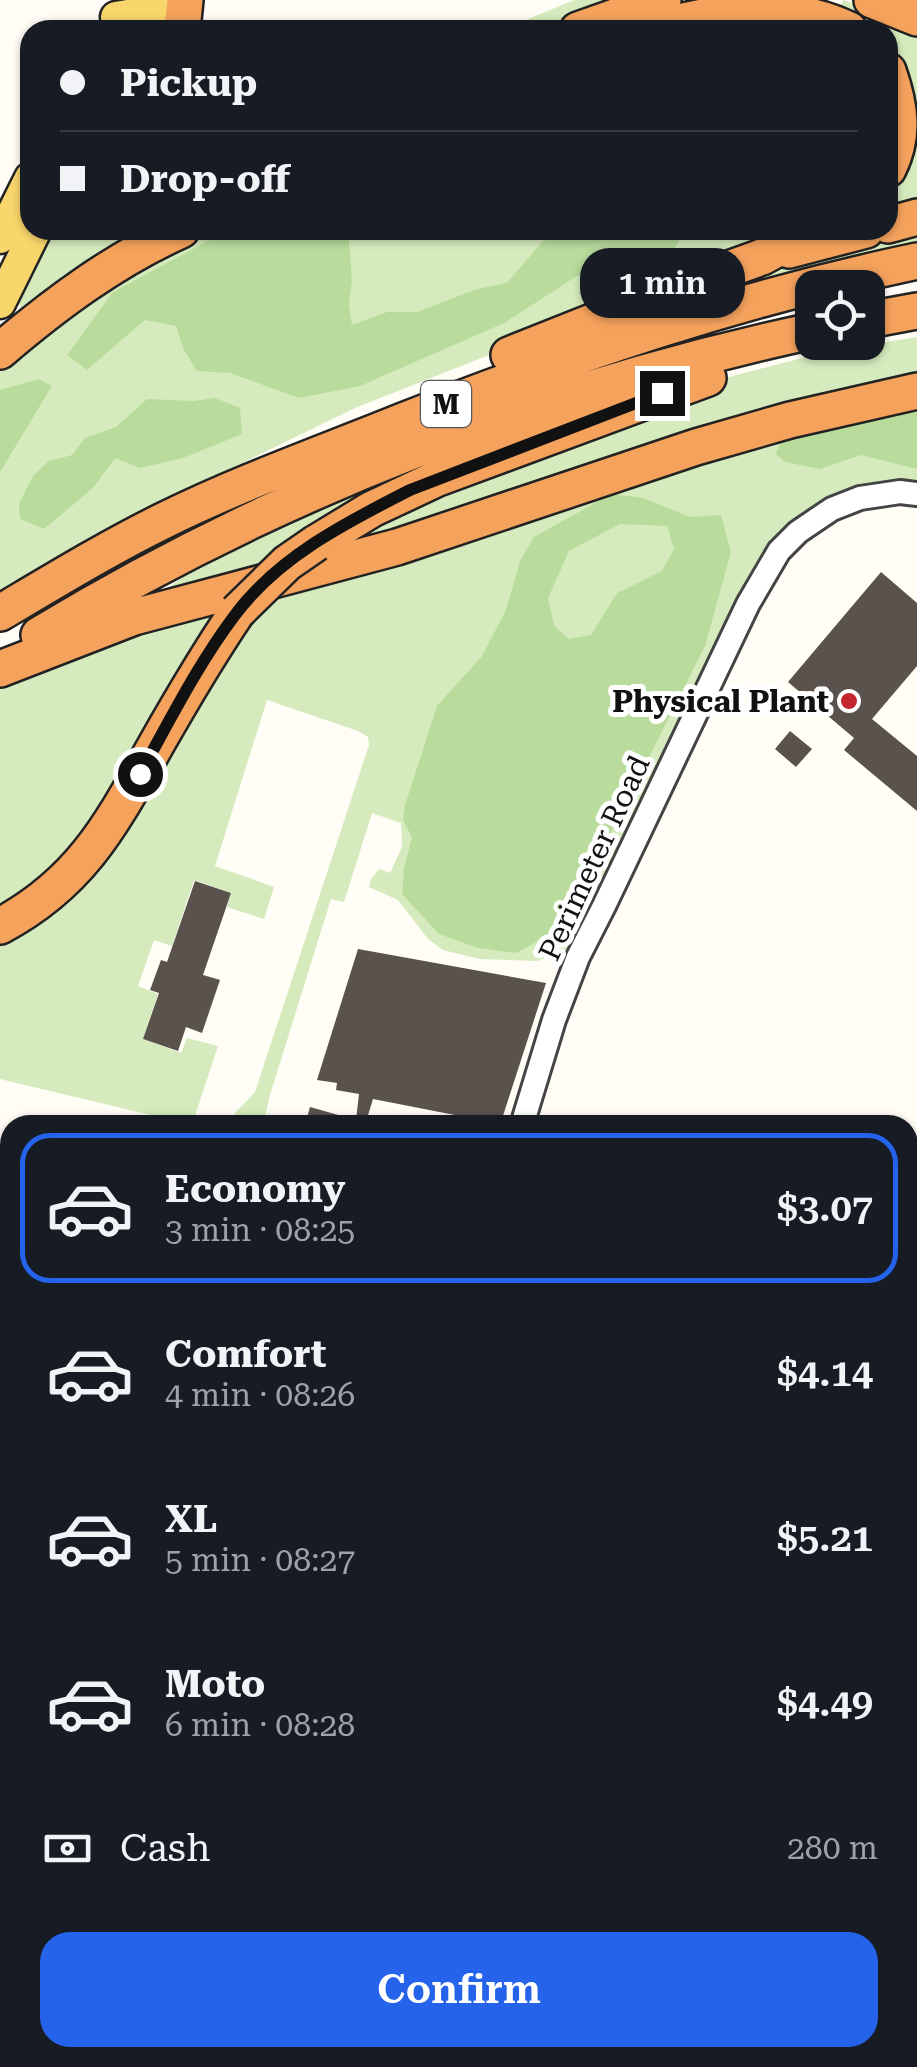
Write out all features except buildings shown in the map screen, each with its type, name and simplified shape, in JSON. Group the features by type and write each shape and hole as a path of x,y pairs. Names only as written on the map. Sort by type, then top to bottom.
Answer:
{"highway":[{"path":"606,20 663,0"},
{"path":"872,0 917,18"},
{"path":"683,20 736,9 766,8 798,10 830,20"},
{"path":"898,106 898,138"},
{"path":"0,351 95,277 161,240"},
{"path":"762,257 793,240"},
{"path":"285,468 384,410 546,340 690,282 827,240"},
{"name":"M","path":"0,613 166,520 519,375 619,340 917,262"},
{"path":"885,317 917,312"},
{"name":"M","path":"0,659 180,556 384,463 602,384 795,336"},
{"path":"0,926 62,884 100,840 205,659 237,612 287,563 372,509 438,478 646,399 795,350"},
{"path":"0,669 134,618 397,548 710,443 917,391"}],"main road":[{"path":"116,16 166,14"},
{"path":"0,238 20,198"},
{"path":"1,296 31,240"}],"street":[{"name":"Perimeter Road","path":"525,1115 578,957 748,604 778,551 832,508 860,498 900,492 917,494"}],"green space":[{"path":"574,0 630,0 581,20 526,20"},
{"path":"843,0 892,16 917,29 917,205 898,210 898,20 852,20 839,12"},
{"path":"917,226 917,245 823,270 795,270 795,277 650,316 762,267 864,240 898,240 898,231"},
{"path":"46,240 138,240 23,314 18,301"},
{"path":"179,240 767,240 355,408 125,520 0,593 0,364 117,271"},
{"path":"209,240 349,240 352,325 387,312 417,312 477,289 507,283 546,240 680,240 673,251 577,276 504,323 360,386 299,398 230,373 197,371 176,326 145,320 87,370 67,355 113,292"},
{"path":"917,337 917,381 416,528 321,549 362,525 718,380 795,360 885,360 885,342"},
{"path":"39,379 52,386 0,472 0,390"},
{"path":"215,398 240,408 242,434 183,458 140,468 115,458 93,488 44,529 20,519 19,504 33,476 49,461 72,455 85,438 116,427 147,399"},
{"path":"917,406 917,486 857,492 822,502 782,532 752,573 580,928 563,953 548,951 545,958 537,961 479,959 443,950 428,939 398,900 369,887 379,869 390,873 402,847 401,823 372,813 344,902 331,899 265,1115 234,1115 255,1092 369,745 368,737 358,731 267,700 215,866 274,887 264,919 227,907 231,893 194,880 172,946 154,940 138,986 158,994 143,1039 181,1053 187,1038 218,1046 195,1115 150,1115 0,1079 0,935 9,932 260,601 704,459"},
{"path":"917,409 917,469 861,455 820,469 785,462 776,454 780,443"},
{"path":"401,469 399,481 257,572 165,596 163,591 223,550"},
{"path":"611,494 643,498 690,517 721,515 731,552 705,646 569,916 547,936 516,953 478,948 439,934 402,894 412,837 403,820 437,706 482,656 506,610 520,561 534,537","holes":["620,524 667,526 674,549 662,571 617,593 591,635 569,639 554,626 548,598 569,551"]},
{"path":"221,610 155,720 124,763 130,765 84,843 0,914 0,687 62,655"}],"place":[{"name":"Physical Plant","path":"849,701"}],"route":[{"path":"140,774 205,659 237,612 302,552 410,490 662,393"}]}
